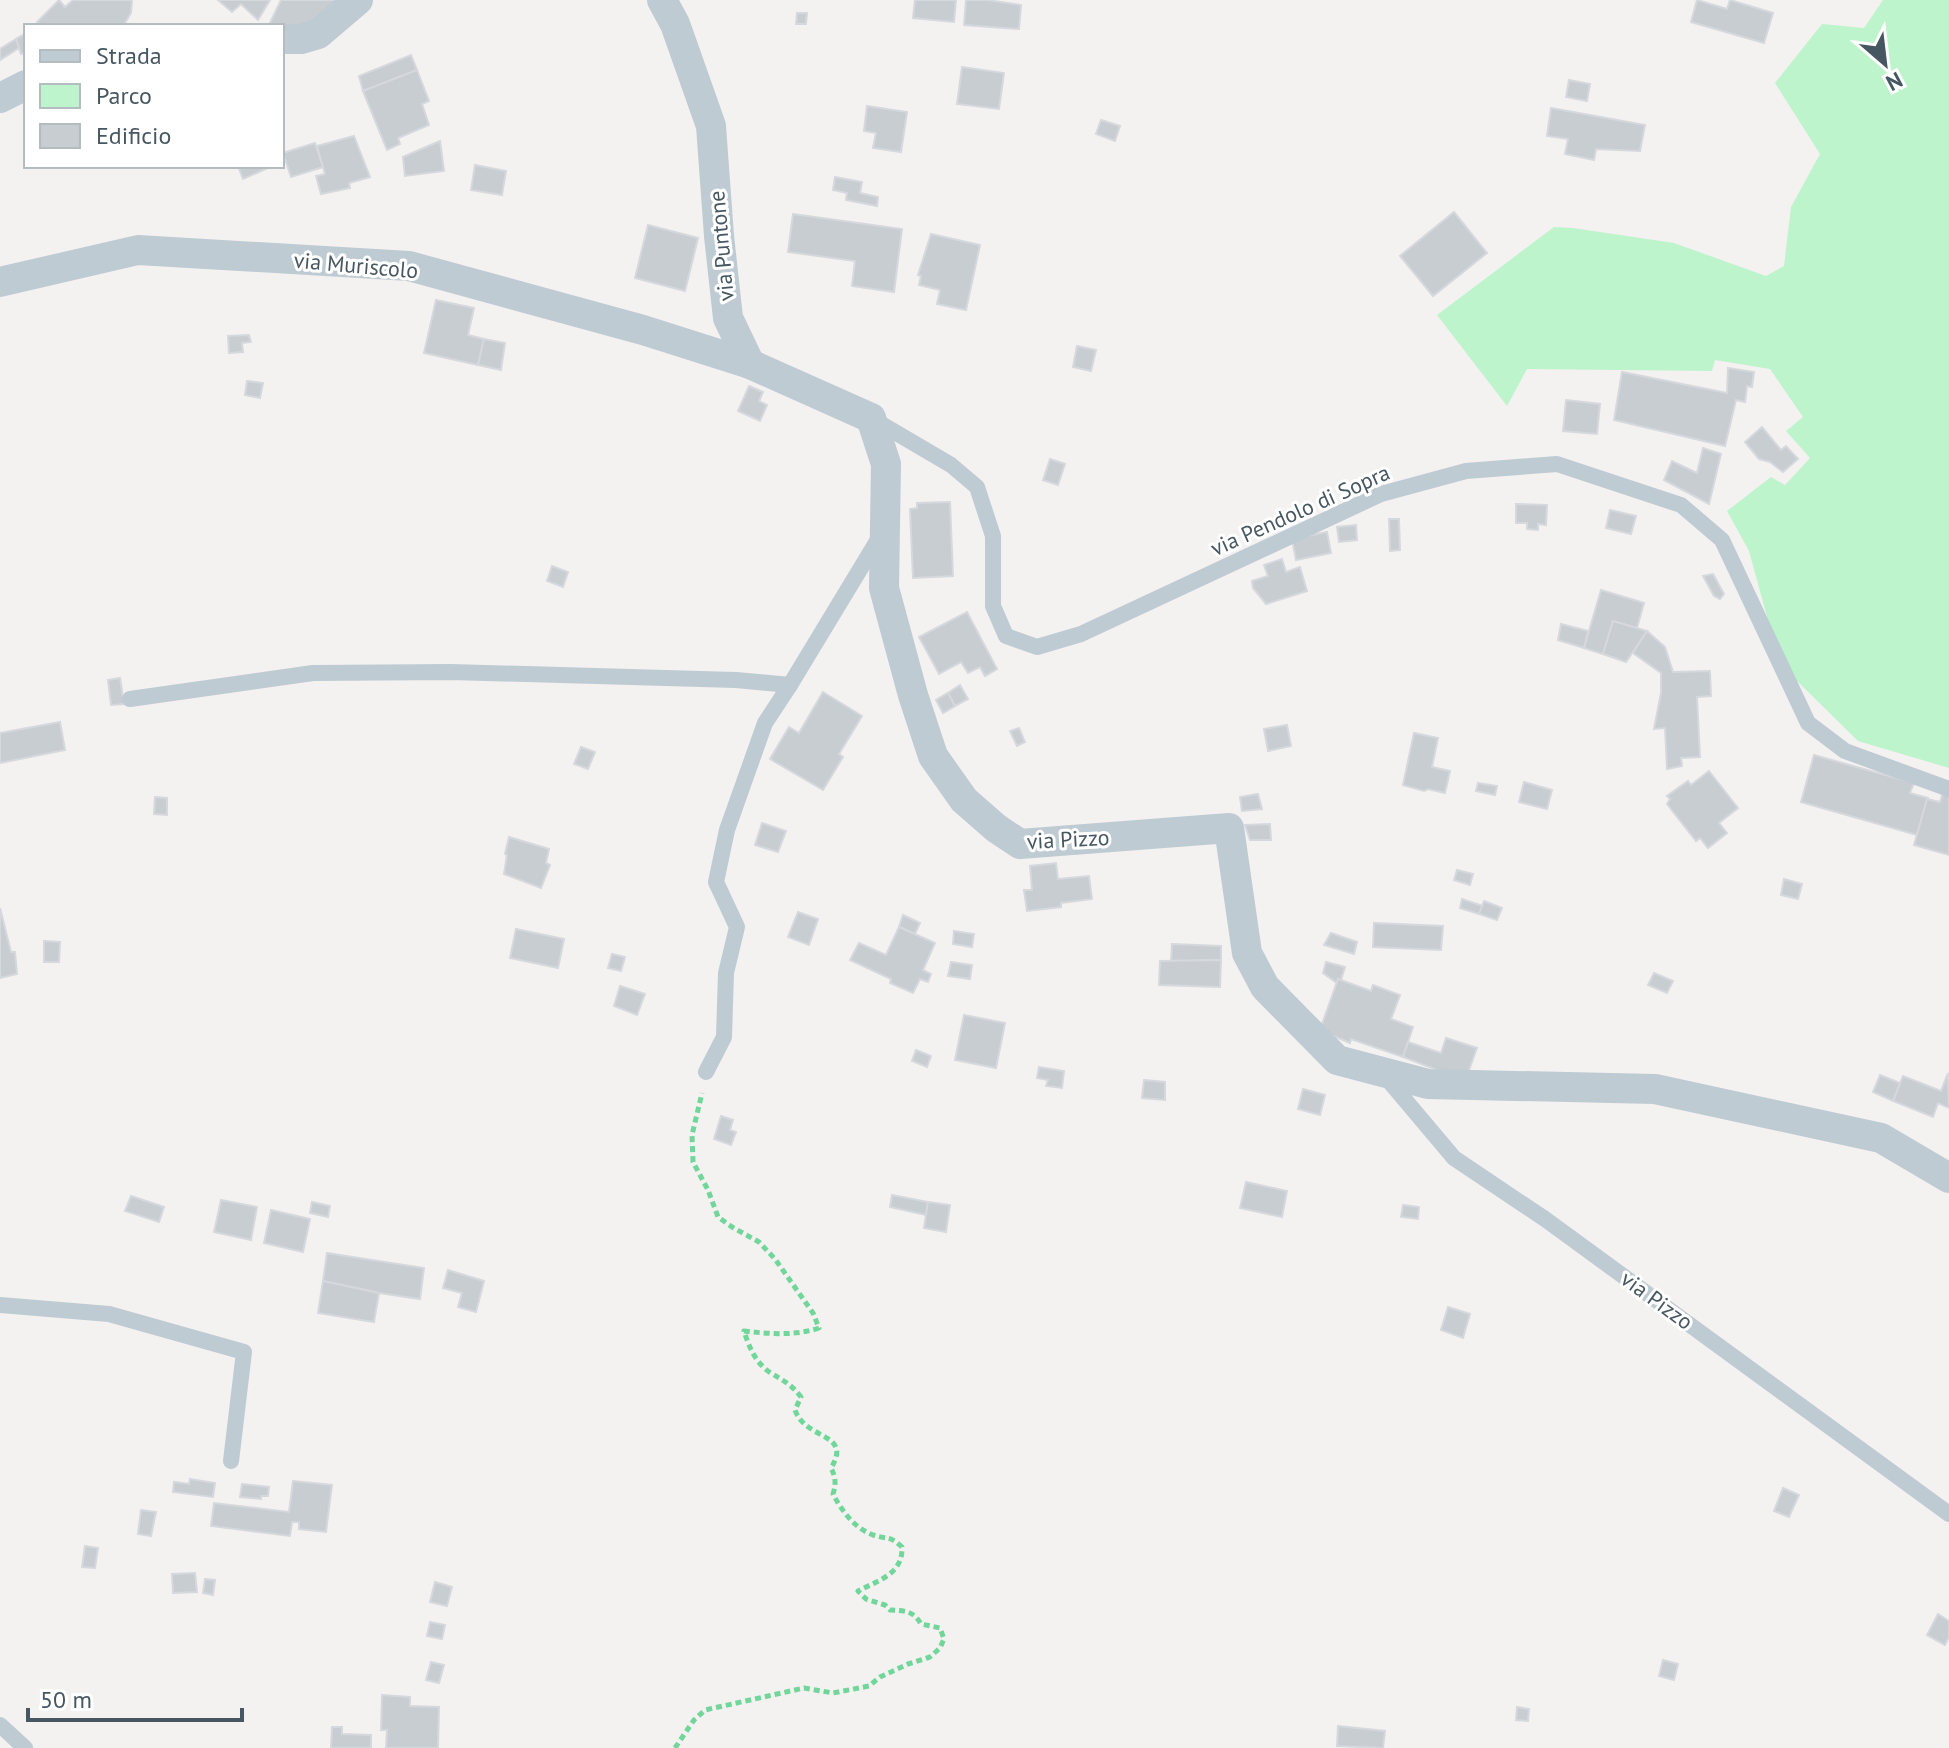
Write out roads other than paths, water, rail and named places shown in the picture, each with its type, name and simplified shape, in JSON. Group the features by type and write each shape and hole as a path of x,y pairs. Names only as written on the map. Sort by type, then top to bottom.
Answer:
{"street":[{"path":"284,39 301,39 318,34 358,0"},
{"name":"via Puntone","path":"662,0 675,24 711,126 728,318 750,364"},
{"path":"0,98 24,86"},
{"name":"via Muriscolo","path":"0,282 138,250 409,266 643,330 750,364"},
{"path":"750,364 871,418"},
{"name":"via Pizzo","path":"871,418 886,464 884,588 913,695 933,756 964,800 996,828 1020,844 1229,828 1247,953 1265,987 1337,1060 1428,1084 1655,1089 1881,1138 1949,1178"}],"lane":[{"name":"via Pendolo di Sopra","path":"871,418 951,465 977,487 993,536 993,606 1006,636 1037,647 1081,634 1381,494 1466,471 1557,464 1681,505 1722,540 1808,723 1845,751 1949,789"},
{"path":"706,1072 724,1037 726,973 737,927 716,882 727,830 765,723 828,626 886,527"},
{"path":"130,699 313,673 467,673 736,680 790,685"},
{"name":"via Pizzo","path":"1381,1071 1454,1158 1545,1219 1949,1514"},
{"path":"0,1305 109,1314 244,1352 231,1461"},
{"path":"0,1725 25,1748"}]}
